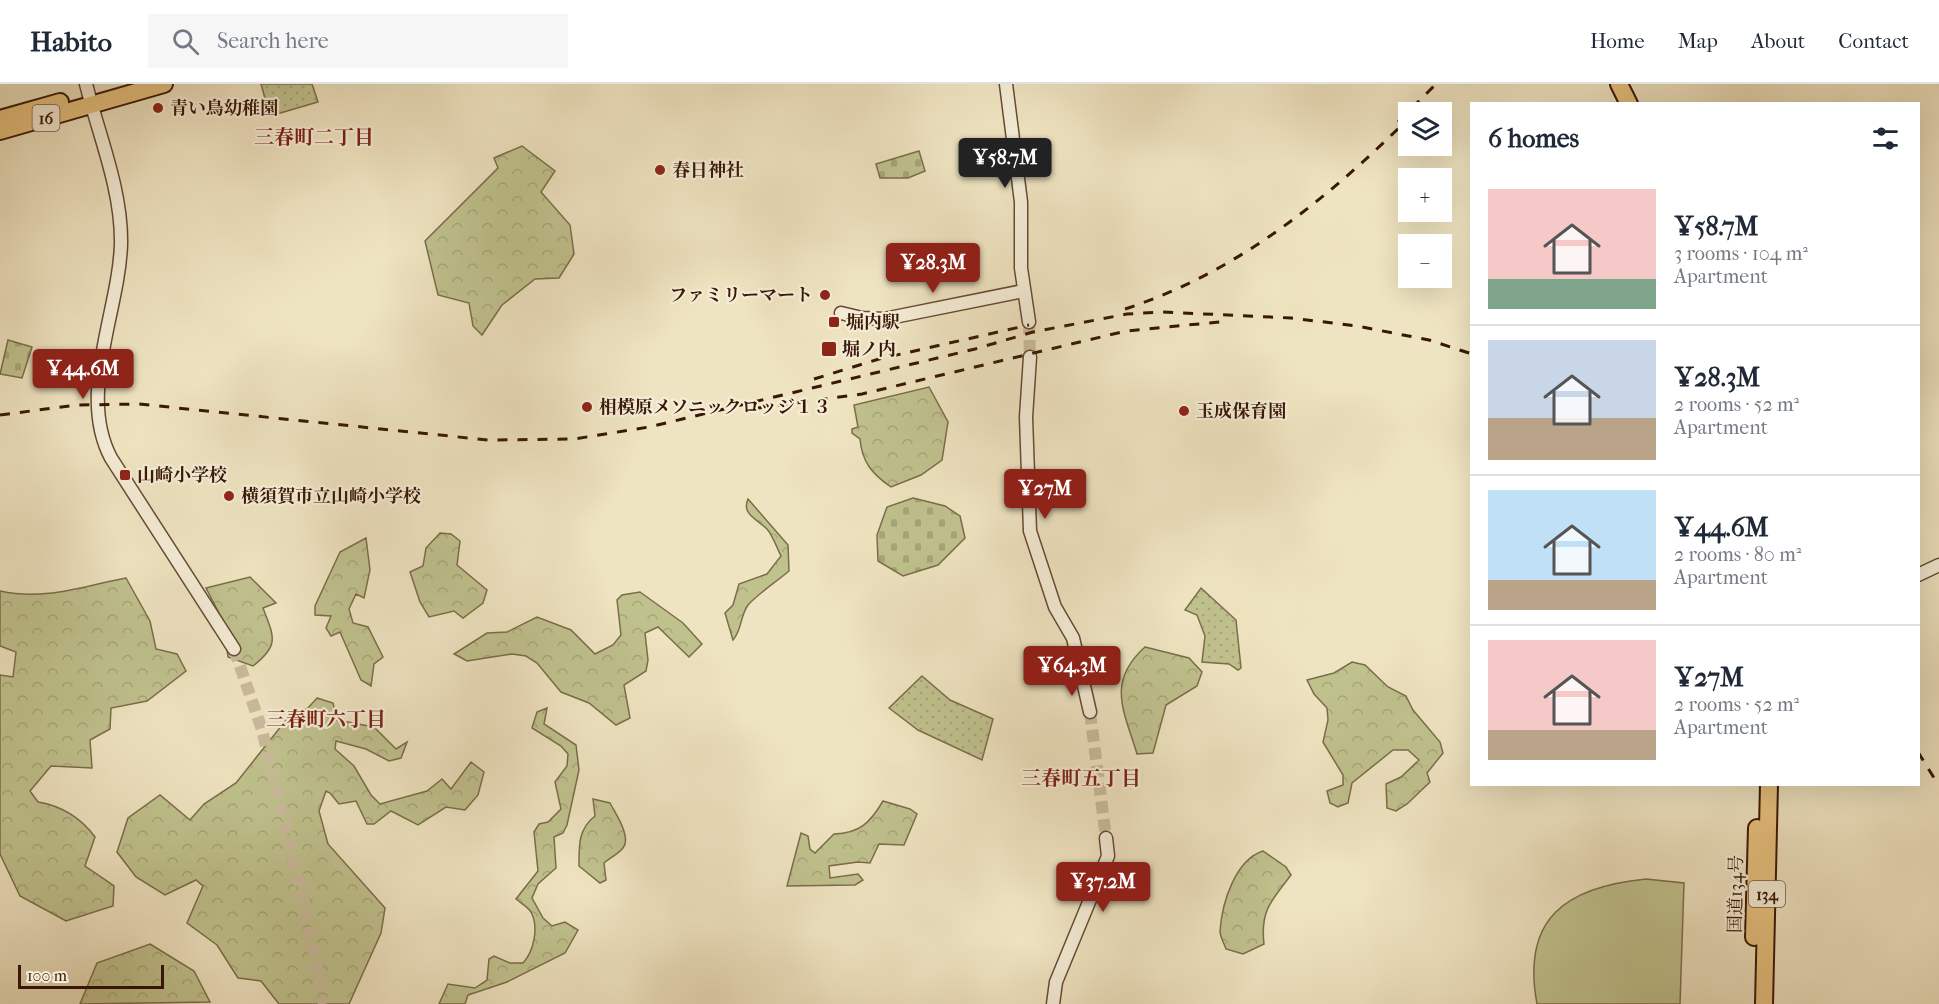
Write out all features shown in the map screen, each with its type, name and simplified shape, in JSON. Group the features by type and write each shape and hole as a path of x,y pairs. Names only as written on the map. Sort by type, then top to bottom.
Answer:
{"highway":[{"name":"16","path":"0,119 123,84"},
{"name":"16","path":"0,131 88,94 164,84"},
{"path":"1608,84 1616,102"},
{"path":"1619,84 1628,102"},
{"name":"国道134号","path":"1753,1004 1758,786"},
{"name":"国道134号","path":"1764,1004 1769,786"}],"street":[{"path":"1006,84 1021,202 1023,291 1029,322"},
{"path":"88,94 116,196 121,245 98,395 100,435 115,465 234,649"},
{"path":"842,313 862,318 884,319 1023,291"},
{"path":"1030,357 1026,417 1030,531 1055,607 1073,638 1090,712"},
{"path":"1920,574 1939,565"},
{"path":"1053,1004 1056,982 1108,856 1106,838"}],"green space":[{"path":"261,84 312,84 318,102 270,116"},
{"path":"522,146 555,171 541,192 570,225 574,254 559,278 535,279 502,305 482,335 473,326 469,303 438,295 425,241 498,168 494,158"},
{"path":"919,151 925,171 908,178 880,178 876,164"},
{"path":"8,340 32,347 22,378 0,374"},
{"path":"929,387 948,422 942,460 921,475 891,487 869,467 860,439 852,433 852,429 858,427 854,405"},
{"path":"913,498 945,506 960,516 965,538 938,565 903,576 878,561 877,535 887,507"},
{"path":"748,499 788,545 789,571 748,605 733,640 725,613 733,605 739,584 767,574 781,556 767,529 749,513 746,504"},
{"path":"440,533 451,534 460,541 457,565 487,590 483,603 463,618 454,611 429,617 420,602 410,572 423,566 426,548"},
{"path":"366,538 370,570 364,598 356,594 349,609 353,623 368,627 383,657 374,664 371,686 361,680 340,632 331,636 326,628 331,616 315,615 315,606 340,552"},
{"path":"250,577 276,603 263,608 272,634 271,646 262,659 253,666 228,657 223,621 206,588"},
{"path":"126,578 150,621 156,649 177,654 186,671 147,701 111,708 110,729 90,740 92,768 51,766 30,791 38,802 63,810 90,830 95,837 85,866 114,886 113,906 66,921 20,896 0,854 0,675 13,677 16,652 0,646 0,591 17,594 48,593"},
{"path":"1201,588 1236,620 1241,668 1238,670 1229,664 1202,662 1205,636 1197,615 1185,610"},
{"path":"640,592 683,623 702,644 689,657 658,627 645,633 648,660 646,671 624,685 630,718 616,725 589,703 561,692 537,663 526,656 512,654 467,661 454,654 487,633 507,632 537,617 571,630 595,654 613,645 621,635 617,600 622,595"},
{"path":"1145,647 1189,658 1202,672 1197,686 1166,705 1153,753 1137,754 1124,710 1122,685 1125,672"},
{"path":"1352,662 1365,665 1388,687 1406,696 1413,710 1440,742 1443,753 1427,773 1430,782 1407,804 1396,811 1387,808 1386,784 1401,777 1419,760 1408,750 1393,750 1352,783 1348,803 1338,807 1330,803 1327,791 1343,785 1343,775 1323,742 1328,720 1327,708 1314,694 1307,680 1334,673"},
{"path":"922,676 950,700 993,719 982,760 918,730 889,708"},
{"path":"317,698 333,703 337,720 374,727 396,749 407,742 401,758 389,761 366,749 336,741 335,749 354,766 371,795 380,804 427,791 442,779 451,789 471,762 484,772 478,795 465,810 446,807 418,825 391,811 374,824 367,824 356,801 339,804 326,791 319,811 328,844 385,908 381,933 349,1004 279,1004 261,981 238,978 217,945 187,923 203,886 196,880 165,895 136,877 117,852 128,818 160,795 190,820 204,804 236,783 286,720 308,708"},
{"path":"547,708 544,724 576,745 579,770 567,825 563,833 554,837 556,868 538,884 532,898 543,918 552,926 565,922 578,930 565,953 507,982 468,995 465,1004 439,1004 448,984 475,988 487,980 489,959 494,956 510,963 523,963 530,952 535,925 530,910 516,899 538,871 534,832 539,824 548,822 561,809 555,782 567,766 568,754 561,746 532,728 537,712"},
{"path":"593,799 610,803 622,825 625,838 623,848 604,863 606,880 600,883 579,866 582,832 595,816"},
{"path":"883,801 910,809 917,814 904,845 879,844 870,863 858,862 829,866 830,878 858,874 863,880 855,885 787,886 801,833 808,836 810,849 815,853 834,834 851,832 869,821"},
{"path":"1263,851 1286,867 1291,875 1269,906 1264,922 1264,944 1243,954 1226,949 1220,933 1221,920 1227,896 1238,873 1245,863"},
{"path":"1646,879 1684,883 1680,1004 1537,1004 1534,974 1536,949 1543,929 1556,912 1572,899 1593,890"},
{"path":"150,944 194,971 210,1002 80,1004 97,963"}],"tunnel":[{"path":"1029,322 1030,357"},
{"path":"234,649 262,730 302,893 324,1004"},
{"path":"1090,712 1106,838"}],"railway":[{"path":"1418,102 1436,84"},
{"path":"1125,309 1205,276 1277,231 1345,178 1398,129"},
{"path":"0,415 77,405 139,404 488,440 574,439 649,427 975,349 1033,332 1127,314 1163,312 1291,318 1357,326 1429,340 1470,353"},
{"path":"758,408 862,394 1126,331 1229,321"},
{"path":"814,379 879,359 1029,325"},
{"path":"1920,755 1939,786"}],"place":[{"name":"青い鳥幼稚園","path":"158,108"},
{"name":"春日神社","path":"660,170"},
{"name":"ファミリーマート","path":"825,295"},
{"name":"堀内駅","path":"834,322"},
{"name":"堀ノ内","path":"829,349"},
{"name":"相模原メソニックロッジ１３","path":"587,407"},
{"name":"玉成保育園","path":"1184,411"},
{"name":"山崎小学校","path":"125,475"},
{"name":"横須賀市立山崎小学校","path":"229,496"}],"district":[{"name":"三春町二丁目","path":"314,137"},
{"name":"三春町六丁目","path":"326,719"},
{"name":"三春町五丁目","path":"1081,778"}]}
